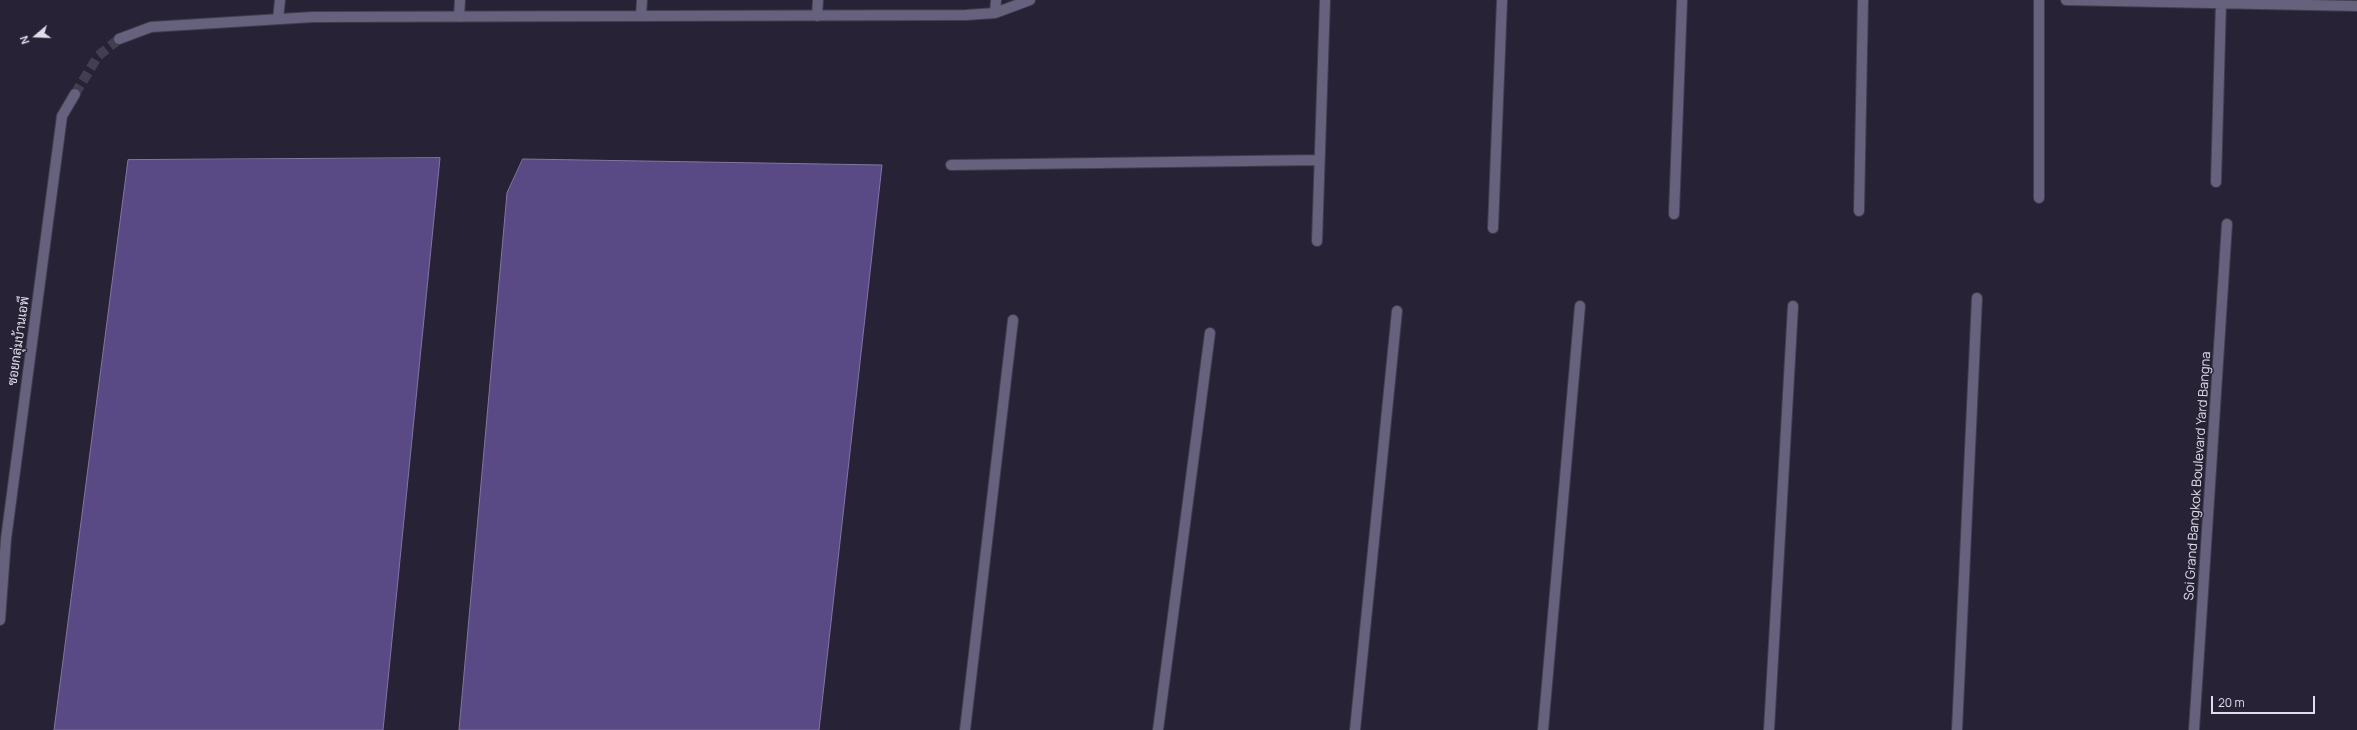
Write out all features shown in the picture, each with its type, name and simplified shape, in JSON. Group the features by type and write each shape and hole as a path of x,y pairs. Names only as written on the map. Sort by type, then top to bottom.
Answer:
{"street":[{"path":"278,18 280,0"},
{"path":"459,17 460,0"},
{"path":"641,16 642,0"},
{"path":"816,16 818,0"},
{"path":"995,13 996,0"},
{"path":"119,39 151,27 278,18 966,15 995,13 1030,0"},
{"path":"1317,241 1318,160 1325,0"},
{"path":"1493,228 1502,0"},
{"path":"1674,214 1682,0"},
{"path":"1859,211 1863,0"},
{"path":"2038,198 2039,0"},
{"path":"2066,0 2357,6"},
{"path":"2216,182 2221,2"},
{"name":"ซอยกลุ่มบ้านเอพี","path":"0,620 3,539 62,116 75,94"},
{"path":"951,165 1318,160"},
{"name":"Soi Grand Bangkok Boulevard Yard Bangna","path":"2194,730 2227,224"},
{"path":"1957,730 1977,298"},
{"path":"1543,730 1580,306"},
{"path":"1769,730 1792,306"},
{"path":"1355,730 1397,311"},
{"path":"965,730 1013,320"},
{"path":"1158,730 1210,333"}],"shaded area":[{"path":"440,158 383,730 54,730 128,160"},
{"path":"523,159 882,165 819,730 459,730 507,193"}],"tunnel":[{"path":"75,94 98,56 119,39"}]}
